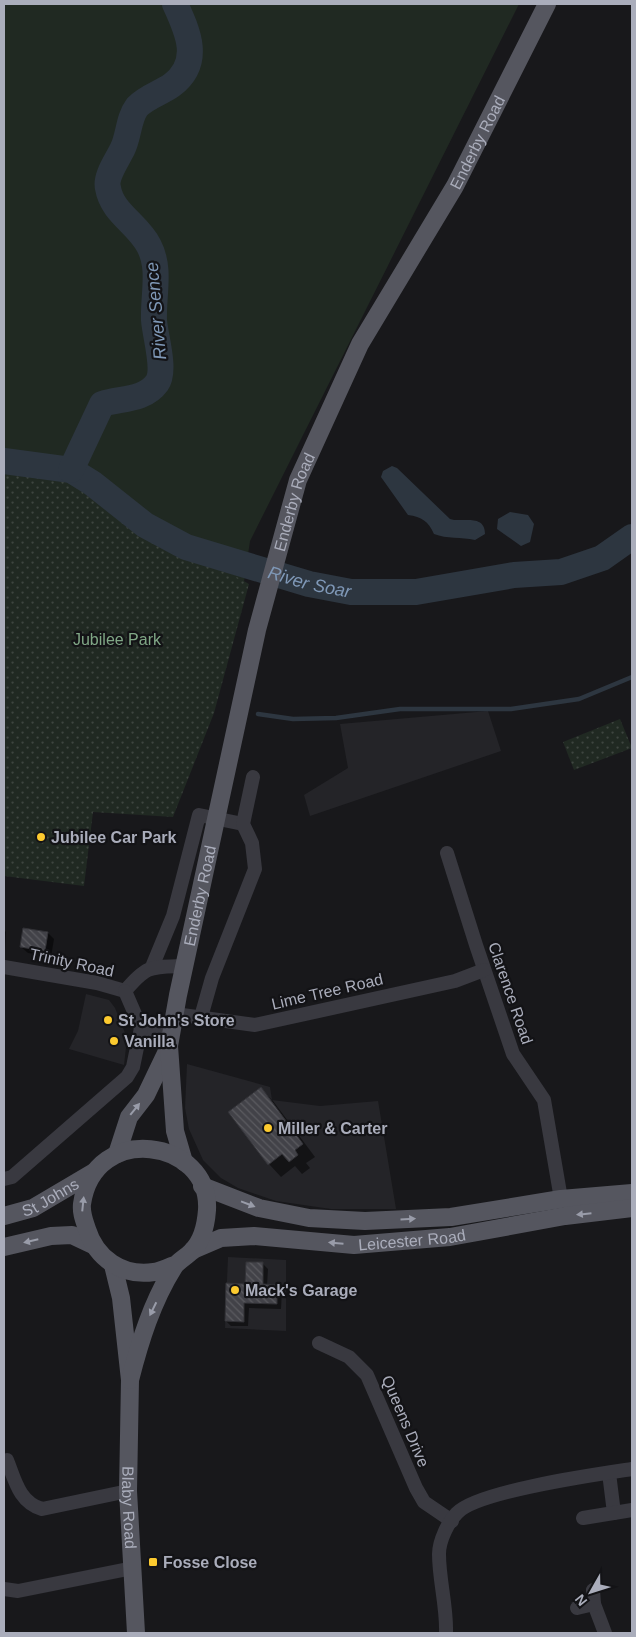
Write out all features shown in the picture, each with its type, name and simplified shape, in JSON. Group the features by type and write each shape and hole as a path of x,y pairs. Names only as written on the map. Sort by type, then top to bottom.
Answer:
{"main road":[{"name":"Enderby Road","path":"184,1162 175,1131 170,1041 174,1014 257,630 286,530 298,480 360,344 455,186 547,4"},
{"name":"Enderby Road","path":"117,1154 129,1116 146,1095 170,1041"},
{"path":"140,1148 162,1150 184,1162 202,1186 207,1208 204,1230 193,1250 175,1265 154,1272 131,1272 113,1265 101,1256 91,1244 81,1212 84,1191 94,1172 105,1160 117,1154 140,1148"},
{"name":"St Johns","path":"4,1216 33,1208 94,1172"},
{"name":"Leicester Road","path":"202,1186 260,1208 309,1218 365,1221 451,1217 561,1199 632,1193"},
{"name":"Leicester Road","path":"193,1250 221,1238 254,1236 354,1245 450,1236 565,1216 632,1208"},
{"name":"St Johns","path":"4,1247 51,1236 72,1235 91,1244"},
{"name":"Blaby Road","path":"113,1265 121,1298 130,1380 128,1491 136,1633"},
{"name":"Blaby Road","path":"130,1380 149,1318 175,1265"}],"street":[{"path":"201,1018 216,968 255,869 252,843 243,824 253,777"},
{"path":"183,966 152,967 173,916 200,815 243,824"},
{"name":"Clarence Road","path":"447,853 513,1054 544,1100 561,1199"},
{"name":"Trinity Road","path":"4,967 97,983 125,991 139,975 152,967"},
{"name":"Lime Tree Road","path":"174,1014 256,1025 455,981 484,970"},
{"path":"4,1179 12,1177 127,1077 133,1067 141,1028 125,991"},
{"path":"141,1028 170,1041"},
{"name":"Queens Drive","path":"319,1343 348,1357 367,1375 416,1488 424,1502 452,1521"},
{"path":"7,1460 23,1498 32,1506 42,1508 128,1491"},
{"path":"446,1633 447,1613 439,1553 443,1535 457,1512 485,1497 632,1469"},
{"path":"609,1473 614,1513"},
{"path":"583,1518 632,1510"},
{"path":"4,1588 18,1591 132,1568"},
{"path":"593,1590 594,1604 605,1633"},
{"path":"577,1608 594,1604"}],"shaded area":[{"path":"392,466 397,468 450,519 477,521 484,527 485,534 475,540 439,536 434,534 424,520 408,515 381,477 383,471"},
{"path":"510,512 528,515 534,524 530,542 521,546 497,529 498,519"},
{"path":"488,711 501,751 310,816 304,795 348,768 340,724"},
{"path":"86,994 109,1000 115,1008 127,1038 124,1065 69,1049 78,1031"},
{"path":"187,1064 270,1087 272,1100 320,1106 378,1101 396,1209 331,1209 276,1201 238,1188 221,1178 203,1160 189,1129 185,1108"},
{"path":"228,1257 286,1260 286,1331 225,1328"}],"green space":[{"path":"4,4 519,4 250,541 244,582 145,525 92,483 71,470 4,461"},
{"name":"Jubilee Park","path":"4,461 71,470 92,483 145,525 249,584 214,713 173,817 93,812 84,886 4,876"},
{"path":"620,719 632,748 574,770 563,742"}],"building":[{"path":"23,928 48,932 45,951 20,947"},
{"path":"261,1087 303,1144 295,1150 298,1155 289,1162 282,1154 268,1165 228,1112"},
{"path":"246,1262 263,1262 263,1284 277,1285 277,1304 244,1303 244,1322 225,1321 226,1283 245,1284"}],"waterway":[{"name":"River Sence","path":"71,470 102,404 139,396 152,389 159,377 160,362 154,320 156,273 153,255 139,231 120,212 110,197 108,179 124,145 137,107 145,100 172,85 187,67 190,57 190,46 175,4"},
{"name":"River Soar","path":"4,461 71,470 92,483 145,525 186,547 309,584 351,592 416,592 514,575 561,572 602,558 632,537"},
{"path":"258,714 293,719 336,718 400,709 511,709 579,699 632,677"}],"place":[{"name":"Jubilee Car Park","path":"41,837"},
{"name":"St John's Store","path":"108,1020"},
{"name":"Vanilla","path":"114,1041"},
{"name":"Miller & Carter","path":"268,1128"},
{"name":"Mack's Garage","path":"235,1290"},
{"name":"Fosse Close","path":"153,1562"}]}
